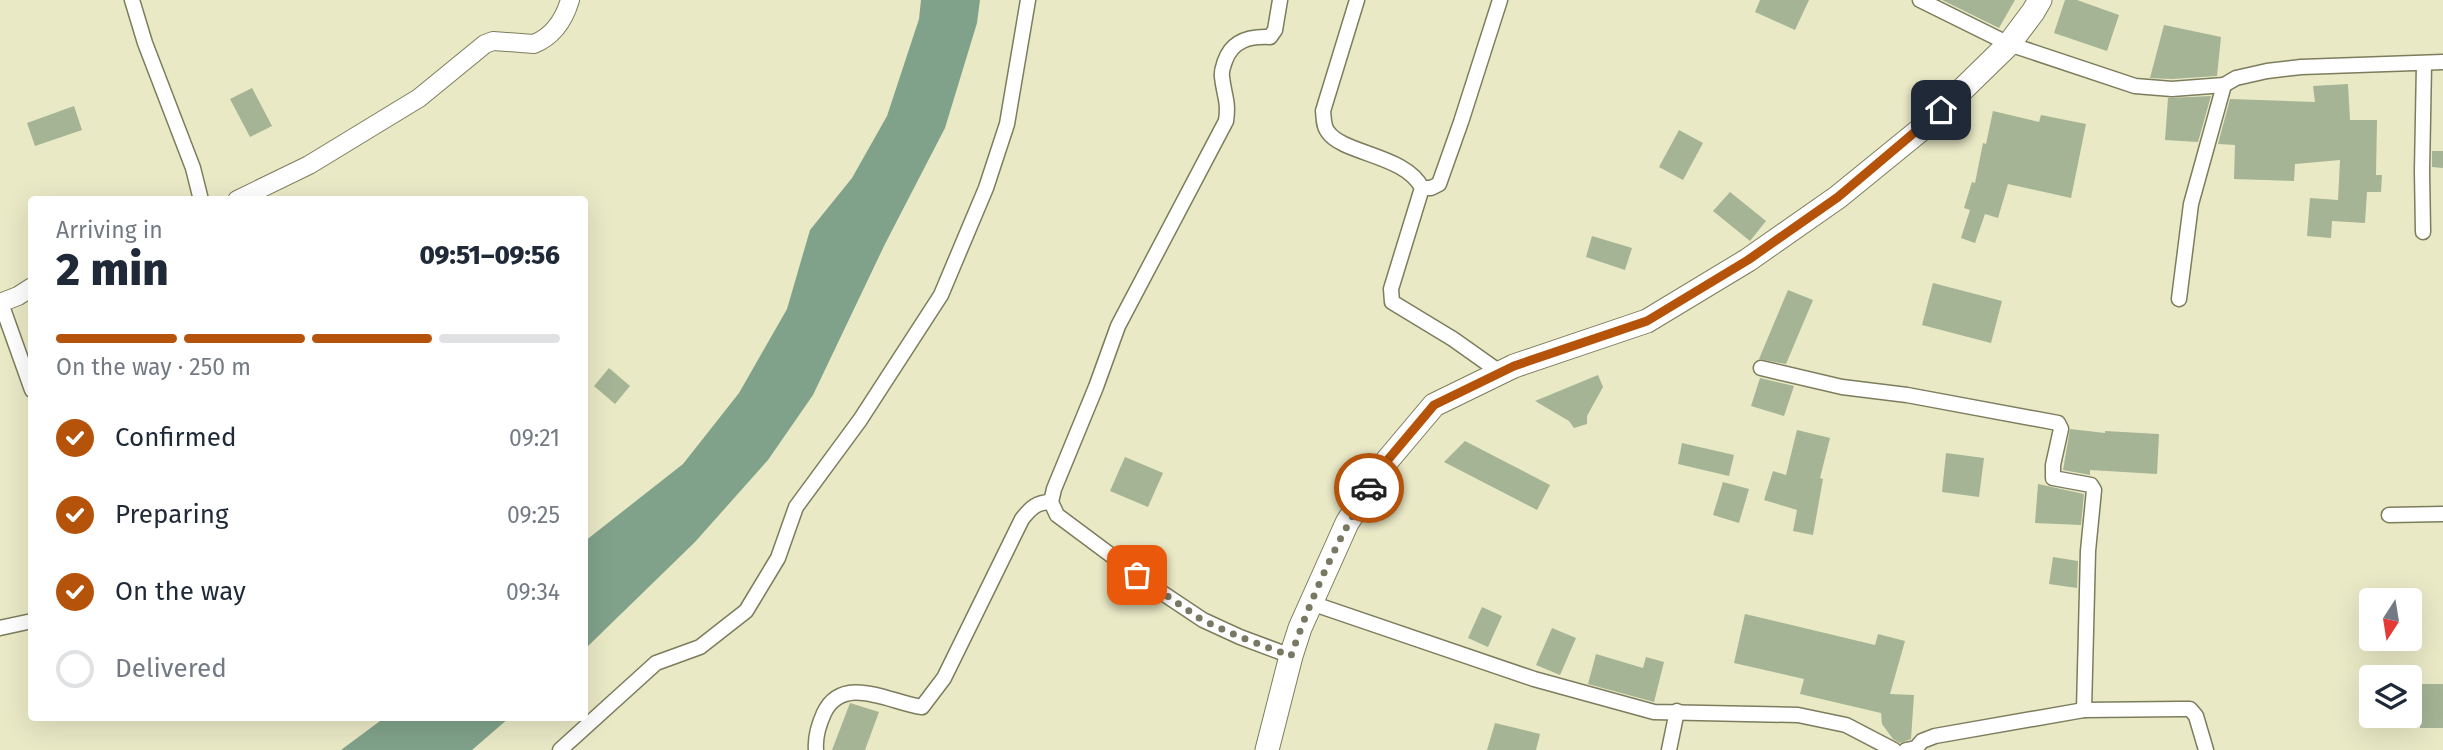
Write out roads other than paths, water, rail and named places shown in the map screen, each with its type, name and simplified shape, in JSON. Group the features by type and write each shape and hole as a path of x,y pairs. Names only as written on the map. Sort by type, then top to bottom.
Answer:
{"main road":[{"path":"1267,750 1291,656 1311,603 1347,523 1386,462 1434,405 1514,366 1647,321 1748,260 1838,197 1913,135 2009,44 2040,0"}],"street":[{"path":"132,0 200,196"},
{"path":"245,196 309,165 419,98 485,44 492,41 534,44 540,42 555,32 570,0"},
{"path":"560,750 656,663 700,647 746,611 778,558 796,506 860,420 941,296 986,188 1007,124 1028,0"},
{"path":"1280,0 1275,30 1270,37 1248,38 1235,45 1227,56 1222,71 1229,103 1226,121 1118,326 1051,502 1057,516 1202,620 1291,656"},
{"path":"1357,0 1323,111 1325,126 1328,133 1336,139 1408,172 1422,188 1439,184 1500,0"},
{"path":"1920,0 2009,44 2136,86 2172,89 2224,85 2236,78 2301,67 2443,62"},
{"path":"2423,232 2424,64"},
{"path":"2179,299 2191,204 2224,85"},
{"path":"1422,188 1391,289 1392,302 1501,373"},
{"path":"28,290 1,303 28,379"},
{"path":"1761,368 1842,387 1920,397 2058,423 2061,429 2053,478 2083,482 2091,485 2094,490 2088,551 2084,710"},
{"path":"816,750 828,705 841,694 852,691 867,693 922,707 943,678 1021,519 1032,507 1051,502"},
{"path":"2389,514 2443,514"},
{"path":"1311,603 1534,679 1654,712 1798,715 1846,725 1894,750"},
{"path":"0,628 28,622"},
{"path":"1906,750 1916,748 1922,741 1935,737 2084,710 2190,709 2196,716 2206,750"},
{"path":"1669,750 1677,711"}]}
